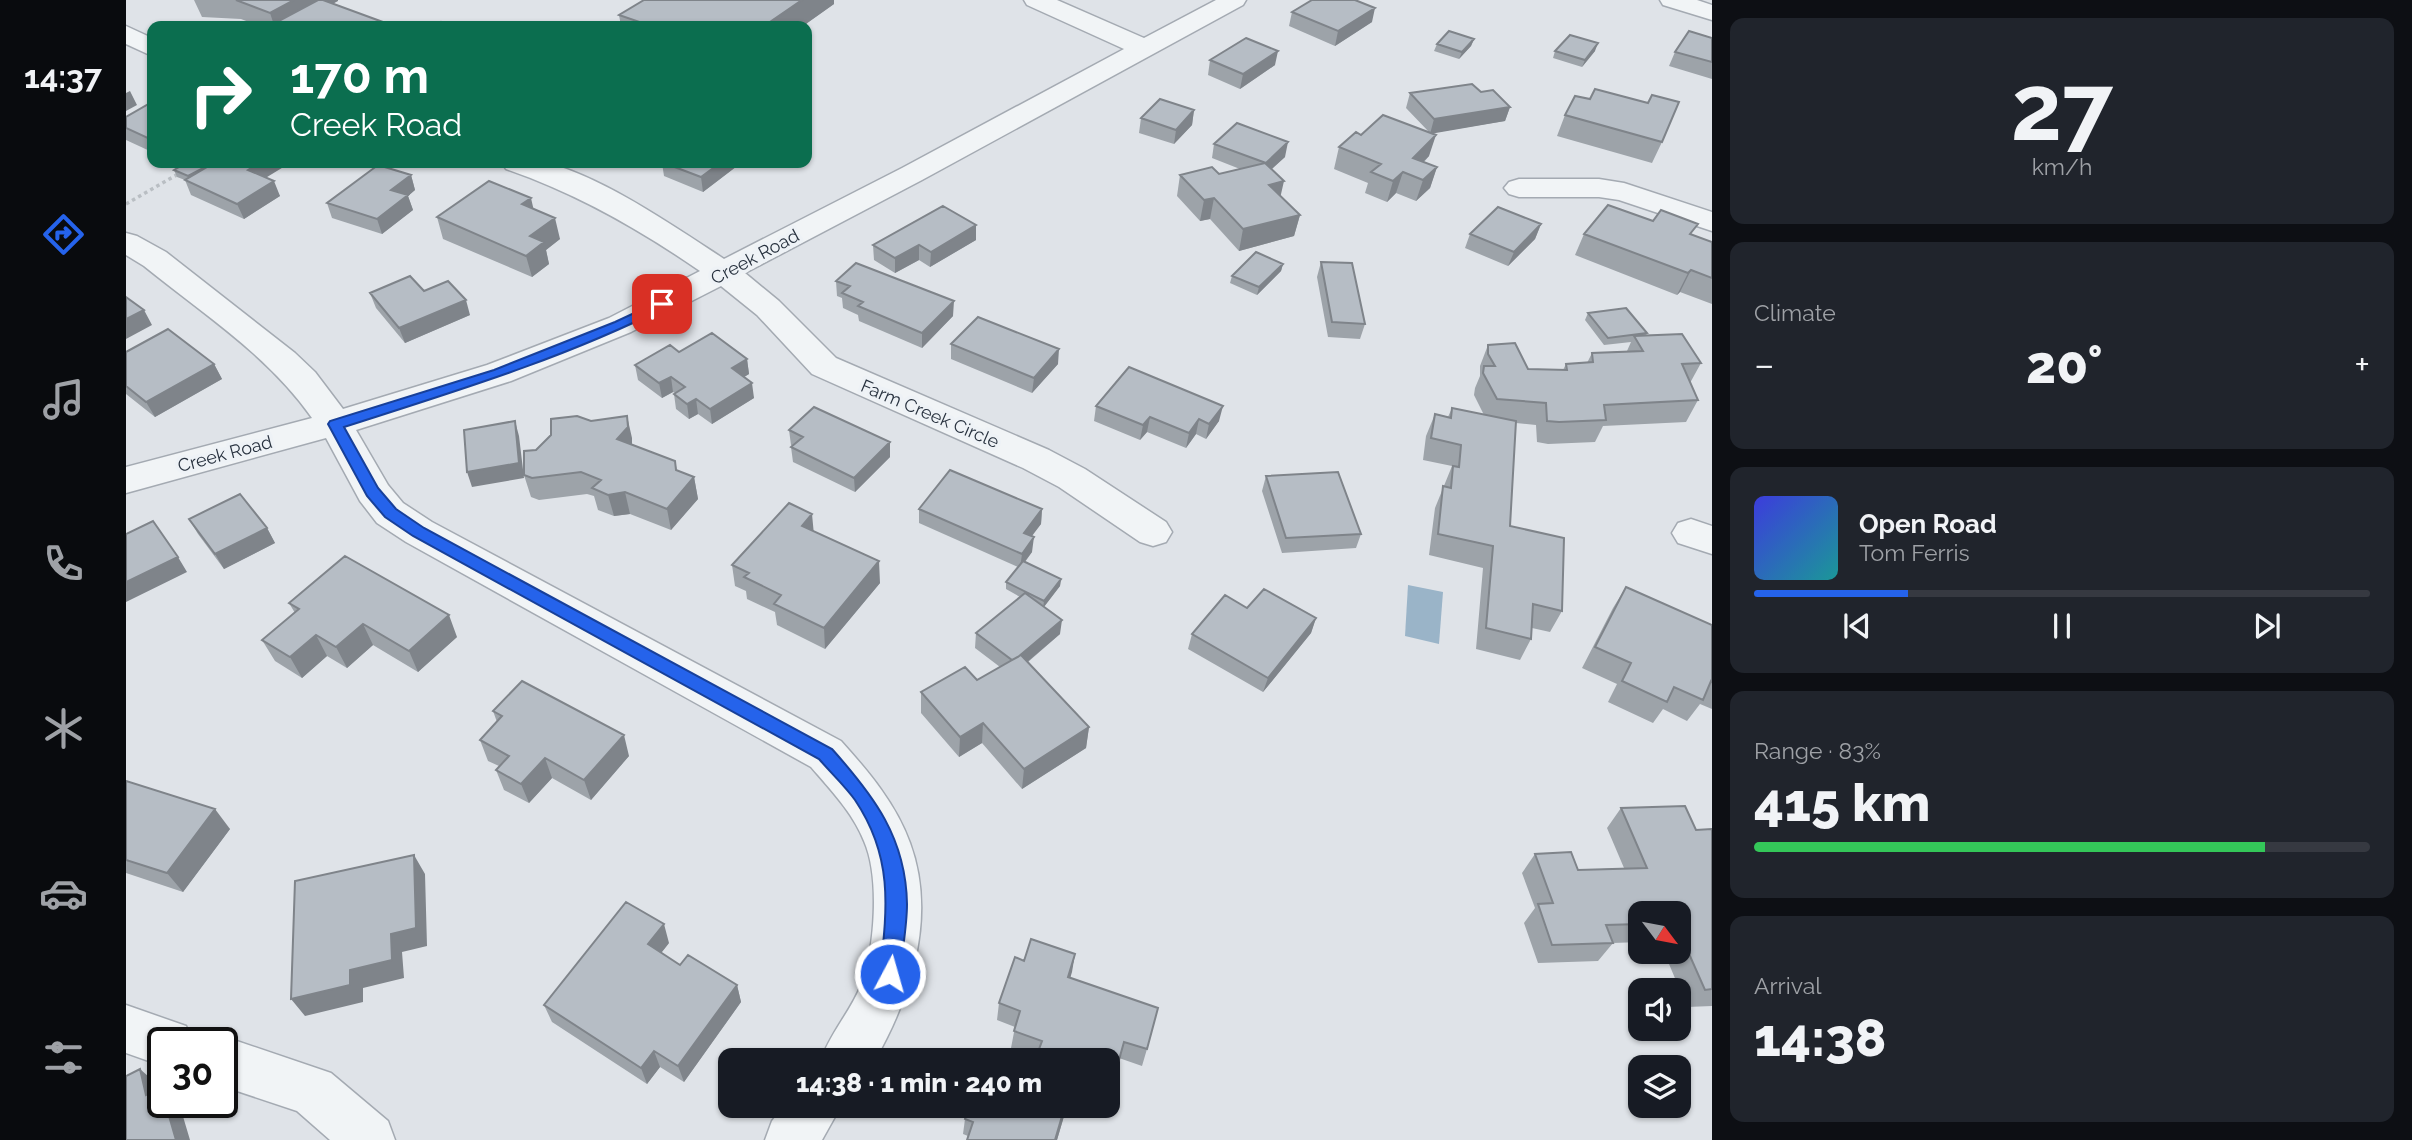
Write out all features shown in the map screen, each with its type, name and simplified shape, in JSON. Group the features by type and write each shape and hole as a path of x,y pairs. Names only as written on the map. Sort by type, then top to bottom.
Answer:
{"street":[{"path":"1036,0 1144,48"},
{"name":"Creek Road","path":"126,480 335,424 499,373 620,325 724,273 1234,0"},
{"path":"1672,0 1712,13"},
{"path":"126,34 147,45"},
{"name":"Farm Creek Circle","path":"529,168 599,194 724,273 768,307 801,347 824,366 1036,459 1072,478 1153,532"},
{"path":"1519,188 1600,188 1624,192 1712,222"},
{"path":"126,242 155,259 283,360 303,380 335,424 373,492 390,513 419,532 826,754 862,794 888,844 897,904 890,974 854,1048"},
{"path":"126,1029 147,1036"},
{"path":"238,1066 313,1091 369,1140"},
{"path":"791,1140 806,1118"}],"path":[{"path":"126,204 186,170"}],"water":[{"path":"1408,585 1443,592 1439,644 1405,636"}],"building":[{"path":"236,0 294,0 270,13"},
{"path":"318,0 323,0 380,21 279,21"},
{"path":"644,0 802,0 771,21 636,21 619,15"},
{"path":"1312,0 1355,0 1375,8 1338,31 1292,12"},
{"path":"1449,31 1474,39 1462,52 1437,44"},
{"path":"1689,31 1712,38 1712,62 1675,52"},
{"path":"1570,35 1598,43 1585,60 1555,51"},
{"path":"1246,38 1278,51 1243,74 1210,60"},
{"path":"1472,84 1481,92 1493,90 1510,107 1434,119 1410,93"},
{"path":"1595,89 1648,103 1652,95 1679,102 1662,142 1565,115 1575,96 1590,99"},
{"path":"1160,99 1194,110 1176,130 1141,118"},
{"path":"147,105 147,138 126,128 126,117"},
{"path":"1383,115 1436,135 1413,158 1437,167 1423,180 1403,172 1393,181 1371,172 1381,164 1339,147 1356,132 1361,135"},
{"path":"1237,123 1288,142 1266,163 1214,144"},
{"path":"1265,163 1284,181 1269,185 1300,215 1243,229 1214,198 1204,200 1180,175 1212,167 1219,174"},
{"path":"177,168 203,168 188,176 174,170"},
{"path":"205,168 251,168 248,170 274,181 237,204 185,180"},
{"path":"374,168 388,168 411,175 391,190 408,195 377,219 327,203"},
{"path":"677,168 713,168 701,177"},
{"path":"489,181 531,198 522,204 555,218 530,236 544,242 526,256 437,217"},
{"path":"1608,205 1653,221 1661,210 1698,224 1690,234 1712,242 1712,278 1691,270 1688,273 1584,234"},
{"path":"943,206 976,225 931,252 919,245 895,258 873,245"},
{"path":"1498,207 1541,224 1514,252 1470,234"},
{"path":"1256,252 1283,264 1259,287 1232,276"},
{"path":"1321,262 1352,263 1365,324 1332,322"},
{"path":"856,263 954,301 922,333 858,306 863,302 842,293 850,286 836,281"},
{"path":"410,276 424,291 448,281 466,300 399,328 370,293"},
{"path":"126,297 144,310 126,319"},
{"path":"1626,308 1647,333 1608,338 1588,313"},
{"path":"978,317 1059,349 1034,378 951,344"},
{"path":"168,329 214,364 146,402 126,386 126,352"},
{"path":"712,333 747,359 732,368 752,383 710,409 696,399 687,404 674,394 685,387 671,377 659,383 635,365 670,345 679,352"},
{"path":"1682,334 1701,363 1682,364 1698,400 1604,405 1606,420 1547,421 1546,403 1497,399 1483,373 1484,366 1495,366 1488,354 1488,345 1515,343 1528,369 1567,370 1566,364 1593,362 1592,353 1643,351 1634,336"},
{"path":"1129,367 1223,406 1209,424 1199,419 1189,433 1150,417 1143,425 1096,406"},
{"path":"814,407 890,442 854,478 791,447 803,437 789,430"},
{"path":"1452,408 1516,421 1510,526 1564,538 1562,611 1533,604 1531,639 1486,628 1493,546 1438,534 1443,486 1451,488 1453,466 1459,467 1461,445 1431,438 1435,414 1451,418"},
{"path":"577,416 591,421 627,416 628,427 617,439 675,461 676,470 694,477 667,509 625,492 608,495 592,488 601,480 581,472 532,478 524,475 524,451 536,450 551,435 551,419"},
{"path":"515,421 519,463 467,472 464,430"},
{"path":"950,470 1042,509 1024,533 1034,537 1022,554 919,509"},
{"path":"1338,472 1361,534 1286,538 1266,476"},
{"path":"240,494 267,528 215,554 189,519"},
{"path":"789,503 812,514 802,526 879,561 824,628 774,604 781,595 744,577 749,573 732,565"},
{"path":"153,521 178,557 126,582 126,534"},
{"path":"345,556 449,615 409,651 363,624 336,647 316,635 290,657 262,640 299,609 289,603"},
{"path":"1023,561 1061,579 1044,601 1006,582"},
{"path":"1626,587 1712,625 1712,682 1703,700 1674,687 1667,702 1622,681 1631,663 1595,647"},
{"path":"1264,589 1316,618 1268,678 1192,634 1225,595 1247,608"},
{"path":"1025,593 1062,620 1012,660 976,633"},
{"path":"1021,655 1089,727 1024,769 983,723 960,737 921,692 965,667 977,680"},
{"path":"522,681 624,735 584,780 545,758 521,784 496,770 509,756 480,740 502,716 493,711"},
{"path":"126,781 215,809 167,873 126,860"},
{"path":"1685,806 1696,830 1712,829 1712,989 1705,990 1691,958 1691,901 1628,901 1628,924 1606,925 1613,943 1552,945 1538,904 1553,903 1535,854 1571,852 1578,870 1647,868 1621,808"},
{"path":"414,855 416,928 391,934 392,960 350,970 350,985 291,999 295,881"},
{"path":"626,902 664,924 648,944 680,965 688,955 737,985 678,1066 654,1051 641,1068 544,1005"},
{"path":"1031,939 1075,954 1068,977 1158,1008 1147,1049 1124,1042 1120,1056 1120,1048 1039,1048 1042,1041 1014,1031 1020,1011 999,1003 1015,957 1024,961"},
{"path":"140,1069 147,1094 147,1118 170,1118 176,1140 126,1140 126,1076"},
{"path":"1061,1118 1055,1140 967,1140 973,1122 965,1119"}],"route":[{"path":"662,304 620,325 499,373 335,424 373,492 390,513 419,532 826,754 862,794 888,844 897,904 890,974"}]}
